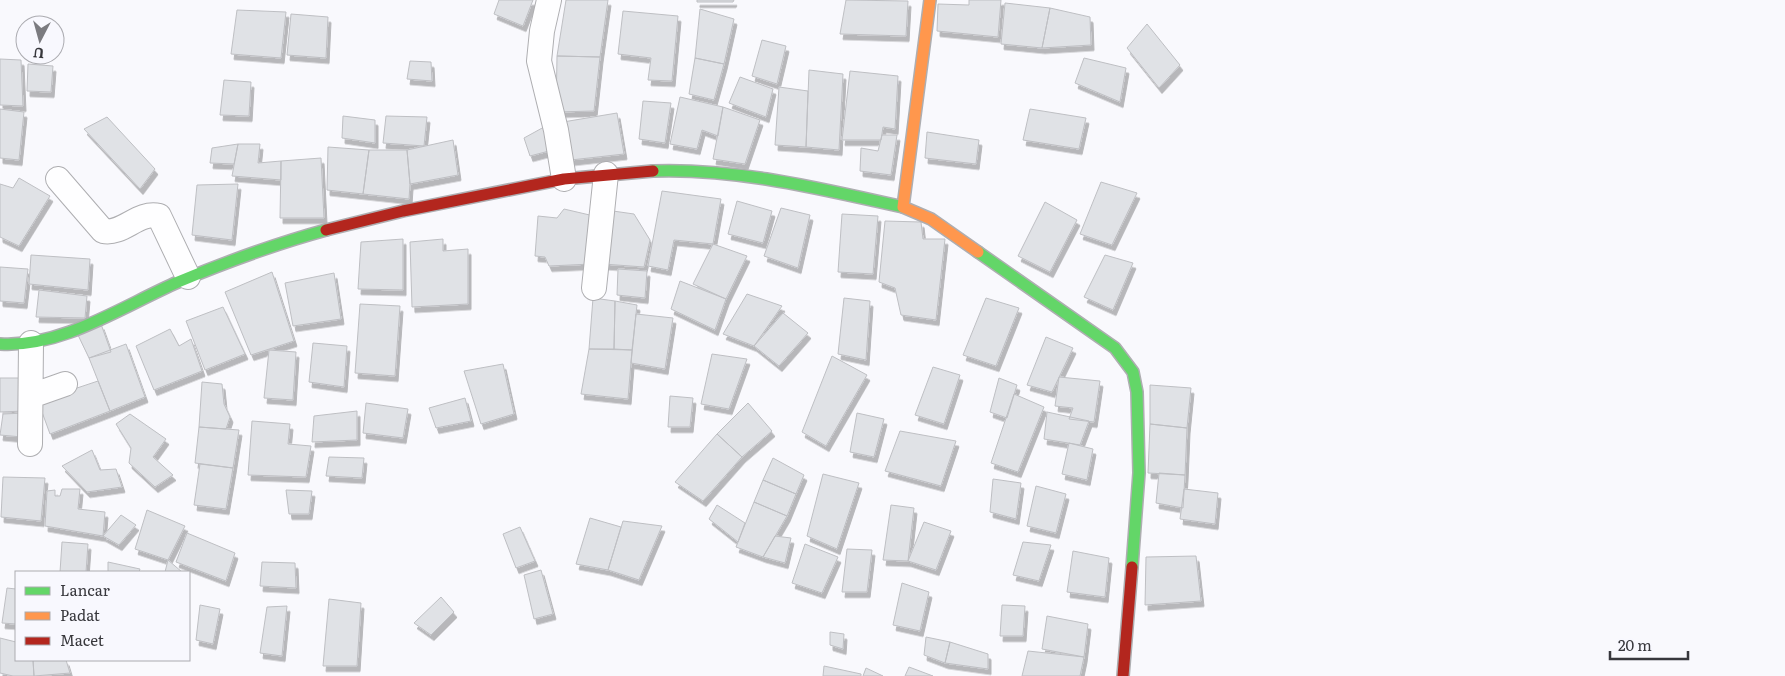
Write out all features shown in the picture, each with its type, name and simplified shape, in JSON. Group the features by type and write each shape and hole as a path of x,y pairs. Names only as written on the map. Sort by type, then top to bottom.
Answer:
{"street":[{"path":"549,0 539,61 556,130 564,179"},
{"path":"903,206 930,0"},
{"path":"0,344 31,343 58,336 188,276 276,245 350,224 564,179 606,174 693,172 725,174 827,190 903,206 931,219 1115,348 1133,372 1137,392 1139,474 1123,676"},
{"path":"594,288 606,174"},
{"path":"58,179 102,231 111,232 147,215 159,216 188,276"},
{"path":"30,444 31,343"},
{"path":"31,396 65,384"}],"building":[{"path":"499,0 533,0 523,26 494,14"},
{"path":"566,0 608,0 600,57 557,56"},
{"path":"697,0 734,0 733,2 697,2"},
{"path":"846,0 908,1 906,36 840,34"},
{"path":"969,0 1001,0 998,37 937,31 938,4 969,5"},
{"path":"1005,3 1050,8 1042,48 1001,44"},
{"path":"1050,8 1090,17 1091,45 1042,48"},
{"path":"700,9 734,19 724,64 695,58"},
{"path":"237,10 286,12 281,58 231,54"},
{"path":"623,11 678,16 672,81 648,80 651,58 618,54"},
{"path":"291,14 328,17 326,58 287,55"},
{"path":"1147,24 1180,65 1159,88 1127,48"},
{"path":"762,40 786,46 777,84 752,76"},
{"path":"557,56 600,57 594,111 556,112"},
{"path":"695,58 724,64 714,100 689,94"},
{"path":"1084,58 1126,68 1120,102 1075,83"},
{"path":"0,59 15,60 15,65 21,65 23,106 0,105"},
{"path":"410,61 431,62 432,81 407,79"},
{"path":"28,65 53,66 51,92 27,91"},
{"path":"809,70 843,74 839,150 806,147"},
{"path":"850,71 898,76 895,129 883,127 881,140 842,140"},
{"path":"740,77 773,89 766,117 729,103"},
{"path":"224,80 251,82 249,116 220,115"},
{"path":"779,87 808,91 806,147 775,145"},
{"path":"680,97 723,107 718,136 702,130 697,149 670,144"},
{"path":"643,101 671,103 665,143 639,139"},
{"path":"723,107 760,120 745,164 713,159"},
{"path":"0,109 24,112 19,160 0,158"},
{"path":"1030,109 1086,118 1079,149 1023,140"},
{"path":"617,113 624,154 562,161 557,123"},
{"path":"343,116 375,120 375,143 342,138"},
{"path":"386,116 427,117 424,146 383,143"},
{"path":"107,117 155,169 140,189 84,129"},
{"path":"544,127 549,151 530,156 524,138"},
{"path":"927,132 979,140 976,164 925,158"},
{"path":"882,135 897,135 891,175 860,171 861,148 878,151"},
{"path":"453,140 458,175 410,184 407,150"},
{"path":"238,144 260,144 258,163 281,161 281,180 232,176"},
{"path":"238,144 234,164 210,163 212,148"},
{"path":"328,147 369,150 363,194 327,190"},
{"path":"369,150 407,150 410,184 409,199 363,194"},
{"path":"321,158 324,218 280,218 281,161"},
{"path":"19,178 50,196 19,246 0,237 0,184 13,188"},
{"path":"1101,182 1137,193 1112,245 1080,234"},
{"path":"238,184 232,240 192,235 197,185"},
{"path":"662,191 721,199 713,244 674,240 668,270 648,266"},
{"path":"737,201 772,211 763,243 728,234"},
{"path":"1045,202 1077,220 1050,272 1018,256"},
{"path":"781,208 810,215 798,268 764,256"},
{"path":"564,209 594,216 592,264 549,266 545,257 535,256 538,216 557,218"},
{"path":"606,210 634,214 650,240 644,267 603,264"},
{"path":"842,214 878,216 873,274 838,272"},
{"path":"885,221 921,222 923,239 945,239 936,320 901,315 895,288 879,282"},
{"path":"403,239 403,290 358,289 361,242"},
{"path":"443,239 443,251 468,249 468,304 412,307 410,242"},
{"path":"713,244 747,256 726,299 693,284"},
{"path":"31,255 90,259 88,290 29,284"},
{"path":"1105,255 1133,263 1113,310 1084,297"},
{"path":"0,267 28,269 24,303 0,301"},
{"path":"618,269 647,271 645,298 617,295"},
{"path":"272,272 294,341 251,355 225,292"},
{"path":"334,273 341,319 293,326 285,283"},
{"path":"680,281 726,299 715,330 671,309"},
{"path":"39,290 87,296 85,318 36,317"},
{"path":"747,294 782,306 754,346 723,334"},
{"path":"593,298 615,301 614,349 589,349"},
{"path":"844,298 870,301 866,360 838,354"},
{"path":"986,298 1019,308 996,366 963,355"},
{"path":"615,301 637,305 632,350 614,349"},
{"path":"360,304 400,306 395,376 355,373"},
{"path":"223,307 245,354 205,370 186,321"},
{"path":"783,313 808,333 779,366 754,346"},
{"path":"636,314 673,318 665,369 631,363"},
{"path":"101,324 111,352 89,358 78,335"},
{"path":"170,329 179,346 191,339 202,371 154,390 136,346"},
{"path":"1046,337 1073,348 1052,392 1027,385"},
{"path":"313,343 347,346 344,387 309,382"},
{"path":"126,344 145,397 110,411 89,358"},
{"path":"589,349 632,350 628,399 581,394"},
{"path":"269,350 296,352 293,400 264,398"},
{"path":"712,354 747,359 729,409 701,404"},
{"path":"832,356 867,375 826,446 802,432"},
{"path":"503,364 514,414 481,424 464,371"},
{"path":"933,367 960,375 944,424 915,415"},
{"path":"1059,377 1100,381 1094,422 1069,419 1073,408 1055,406"},
{"path":"0,378 26,378 25,411 0,412"},
{"path":"999,378 1017,385 1007,418 990,412"},
{"path":"98,381 110,411 50,434 38,401"},
{"path":"202,382 222,384 224,404 230,417 226,429 199,427"},
{"path":"1150,385 1191,388 1187,428 1150,424"},
{"path":"1014,394 1044,407 1018,472 991,463"},
{"path":"670,396 693,398 690,427 668,427"},
{"path":"465,398 471,421 436,428 429,408"},
{"path":"366,403 408,409 403,438 363,433"},
{"path":"748,403 772,431 742,457 717,434"},
{"path":"357,411 357,440 312,442 314,416"},
{"path":"1047,412 1089,421 1080,445 1044,439"},
{"path":"25,413 22,437 0,435 3,414"},
{"path":"857,413 884,419 874,457 850,452"},
{"path":"130,414 166,439 153,457 173,475 155,487 129,463 131,448 116,424"},
{"path":"252,421 290,424 288,444 311,446 306,477 248,475"},
{"path":"1150,424 1187,428 1185,475 1148,473"},
{"path":"199,427 239,430 233,468 195,463"},
{"path":"900,431 956,441 941,486 885,471"},
{"path":"717,434 742,457 703,501 675,482"},
{"path":"1069,443 1093,449 1087,480 1062,474"},
{"path":"92,450 100,470 116,469 122,487 87,492 62,466"},
{"path":"329,457 364,458 362,478 326,476"},
{"path":"773,458 804,475 796,494 763,480"},
{"path":"200,464 233,468 226,509 194,505"},
{"path":"1159,473 1185,475 1183,508 1156,503"},
{"path":"823,474 859,483 837,549 807,536"},
{"path":"3,477 45,478 41,521 1,517"},
{"path":"993,479 1021,483 1016,519 990,512"},
{"path":"763,480 796,494 787,516 754,502"},
{"path":"1036,486 1066,494 1056,533 1027,526"},
{"path":"62,489 80,489 78,509 105,512 103,536 45,526 47,491 55,490 55,496 60,496"},
{"path":"1184,489 1218,493 1215,524 1180,519"},
{"path":"286,490 312,491 309,514 289,514"},
{"path":"754,502 787,516 763,557 736,547"},
{"path":"717,505 745,523 738,542 709,519"},
{"path":"891,505 914,508 908,561 883,560"},
{"path":"147,510 185,526 168,560 135,549"},
{"path":"121,515 136,525 119,545 103,536"},
{"path":"590,518 621,527 608,570 576,564"},
{"path":"623,521 662,526 639,580 608,570"},
{"path":"924,522 951,531 936,570 908,561"},
{"path":"520,527 535,561 516,568 503,534"},
{"path":"187,533 235,553 226,581 176,562"},
{"path":"775,536 791,538 785,563 763,557"},
{"path":"62,542 88,544 86,571 60,571"},
{"path":"1023,542 1051,545 1039,581 1013,575"},
{"path":"805,544 838,557 822,593 792,583"},
{"path":"847,549 872,550 867,592 842,592"},
{"path":"1073,551 1109,558 1105,597 1067,592"},
{"path":"1196,556 1201,601 1145,605 1146,557"},
{"path":"168,560 181,571 165,571"},
{"path":"108,562 140,569 139,571 108,571"},
{"path":"262,562 295,563 296,588 260,586"},
{"path":"541,570 553,614 534,619 524,575"},
{"path":"902,583 929,592 920,631 893,625"},
{"path":"7,588 15,589 15,624 2,623"},
{"path":"441,597 454,612 431,635 414,623"},
{"path":"329,599 361,603 357,666 323,666"},
{"path":"200,605 220,609 213,644 196,640"},
{"path":"1002,605 1025,606 1023,636 1000,636"},
{"path":"287,606 282,656 260,653 267,607"},
{"path":"1047,616 1088,624 1084,657 1042,649"},
{"path":"830,632 844,634 843,649 830,645"},
{"path":"926,637 950,642 945,663 924,655"},
{"path":"0,638 15,642 15,661 33,661 34,676 13,676 0,673"},
{"path":"950,642 988,654 988,669 945,663"},
{"path":"1028,651 1084,657 1080,676 1022,676"},
{"path":"33,661 66,661 70,673 34,676"},
{"path":"824,666 861,674 861,676 823,676"},
{"path":"909,667 933,676 905,676"},
{"path":"866,668 883,676 863,676"}],"traffic: fast":[{"path":"653,171 685,171 748,176 903,207"},
{"path":"0,344 23,343 69,332 91,324 178,282 232,260 326,230"},
{"path":"978,252 1115,348 1133,372 1137,392 1139,473 1132,567"}],"traffic: slow":[{"path":"930,0 903,207 931,219 978,252"}],"traffic: jam":[{"path":"326,230 403,211 564,179 653,171"},
{"path":"1123,676 1132,567"}]}
